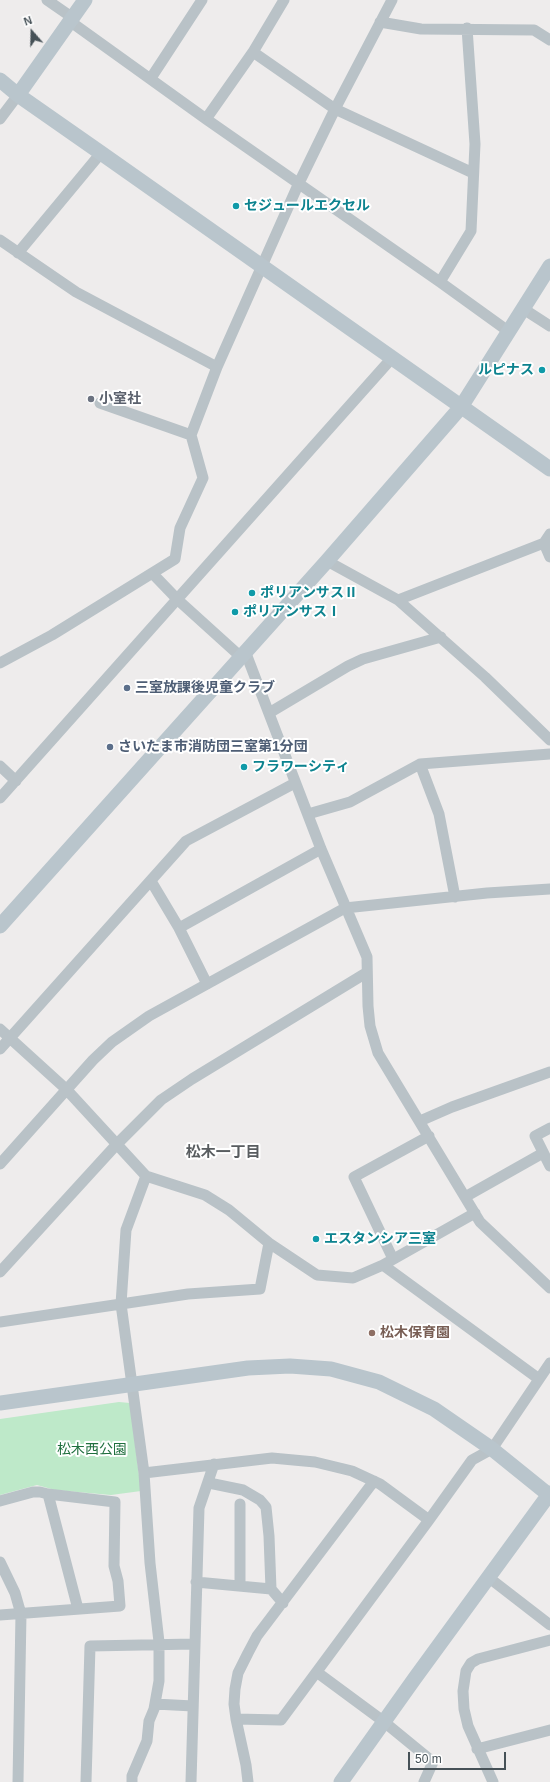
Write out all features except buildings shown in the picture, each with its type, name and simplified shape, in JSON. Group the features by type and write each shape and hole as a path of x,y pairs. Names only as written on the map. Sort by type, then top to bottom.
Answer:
{"street":[{"path":"47,0 206,119 508,331"},
{"path":"0,119 85,0"},
{"path":"151,78 202,0"},
{"path":"206,119 252,52 284,0"},
{"path":"0,663 52,635 175,559 180,528 203,478 191,435 217,367 298,184 392,0"},
{"path":"380,22 421,29 467,28 534,30 550,40"},
{"path":"440,282 471,231 475,144 467,28"},
{"path":"252,52 335,109 473,173"},
{"path":"0,80 18,95 550,469"},
{"path":"18,253 101,153"},
{"path":"0,240 76,292 217,367"},
{"path":"0,926 327,561 461,407 522,308 550,266"},
{"path":"522,308 550,326"},
{"path":"0,798 392,358"},
{"path":"100,403 191,435"},
{"path":"398,600 547,539 550,557"},
{"path":"327,561 398,600 485,677 550,740"},
{"path":"152,573 178,600 243,654 269,713 345,908 367,957 366,973 368,1006 374,1044 383,1062 480,1222 550,1288"},
{"path":"269,713 358,661 441,637"},
{"path":"308,814 350,802 420,764 550,754"},
{"path":"420,764 439,814 456,897"},
{"path":"0,766 16,781"},
{"path":"0,1050 186,841 295,782"},
{"path":"179,928 321,849"},
{"path":"151,881 179,928 207,984"},
{"path":"0,1164 66,1089 112,1042 149,1016 345,908 514,891 549,893"},
{"path":"0,1272 150,1110 178,1088 366,973"},
{"path":"0,1029 66,1089 146,1176 205,1195 228,1210 269,1243 317,1275 353,1278 388,1262 475,1213"},
{"path":"420,1121 452,1107 550,1072"},
{"path":"550,1128 535,1136 550,1166"},
{"path":"429,1136 354,1177 388,1262 539,1379"},
{"path":"465,1197 543,1153"},
{"path":"132,1782 132,1776 147,1741 149,1721 155,1704 159,1681 159,1645 150,1563 144,1473 121,1304 126,1230 146,1176"},
{"path":"0,1322 188,1294 260,1289 269,1243"},
{"path":"236,1719 281,1720 318,1673 472,1460 492,1449 550,1363"},
{"path":"0,1404 248,1368 290,1366 331,1369 379,1382 434,1409 492,1449 549,1494 341,1782"},
{"path":"144,1473 272,1458 308,1462 352,1471 374,1481 429,1520"},
{"path":"191,1782 199,1508 209,1483 214,1464"},
{"path":"248,1782 234,1704 238,1673 257,1636 374,1481"},
{"path":"209,1483 243,1490 260,1500 266,1507 269,1536 271,1589 283,1602"},
{"path":"0,1501 33,1492 40,1492 115,1502 114,1566 118,1581 120,1606 21,1614 0,1614"},
{"path":"48,1494 78,1609"},
{"path":"240,1504 240,1586"},
{"path":"0,1562 15,1593 21,1614 18,1782"},
{"path":"488,1577 550,1625"},
{"path":"196,1582 271,1589"},
{"path":"493,1782 468,1726 464,1708 463,1691 466,1671 471,1662 478,1659 550,1640"},
{"path":"86,1782 90,1646 194,1644"},
{"path":"318,1673 433,1762 424,1782"},
{"path":"155,1704 193,1706"},
{"path":"477,1749 550,1730"}],"green space":[{"name":"松木西公園","path":"119,1402 130,1403 141,1491 111,1495 55,1490 37,1485 0,1495 0,1419"}],"place":[{"name":"セジュールエクセル","path":"236,206"},
{"name":"ルピナス","path":"542,370"},
{"name":"小室社","path":"91,399"},
{"name":"ポリアンサスⅡ","path":"252,593"},
{"name":"ポリアンサスⅠ","path":"235,612"},
{"name":"三室放課後児童クラブ","path":"127,688"},
{"name":"さいたま市消防団三室第1分団","path":"110,747"},
{"name":"フラワーシティ","path":"244,767"},
{"name":"エスタンシア三室","path":"316,1239"},
{"name":"松木保育園","path":"372,1333"}],"district":[{"name":"松木一丁目","path":"223,1153"}]}
